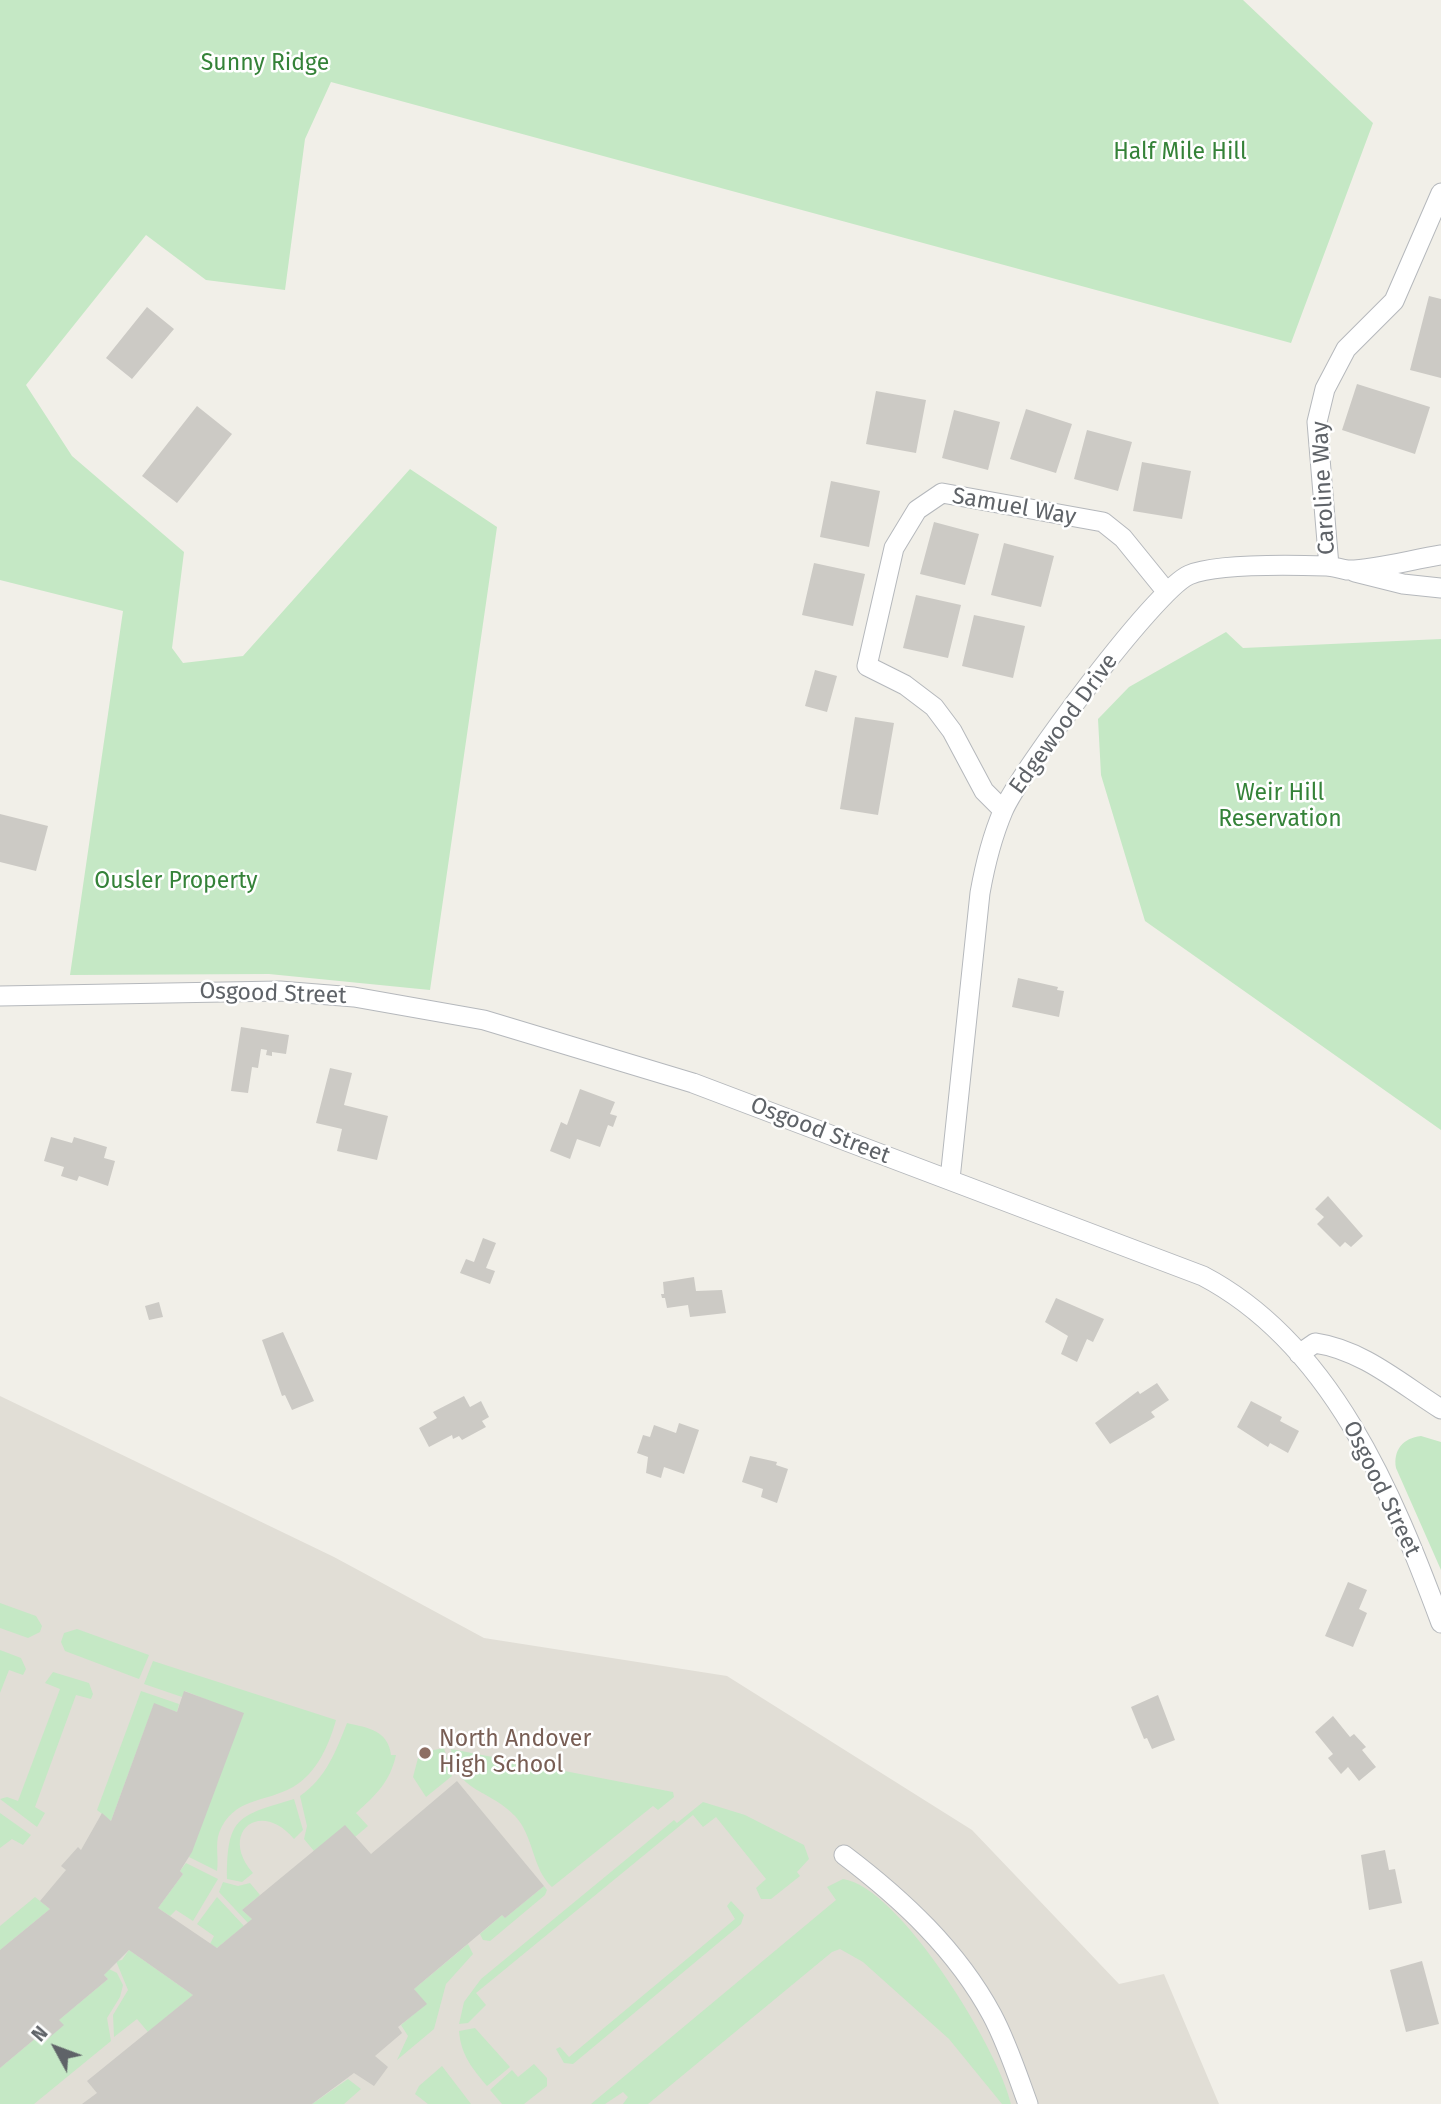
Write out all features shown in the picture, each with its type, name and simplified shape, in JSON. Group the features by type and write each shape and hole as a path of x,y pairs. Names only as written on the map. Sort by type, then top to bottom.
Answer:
{"street":[{"name":"Caroline Way","path":"1338,568 1317,422 1325,389 1346,349 1394,301 1441,193"},
{"name":"Samuel Way","path":"1003,810 984,791 952,731 934,707 905,685 867,666 894,548 917,510 942,494 1103,522 1123,538 1166,592"},
{"name":"Edgewood Drive","path":"950,1179 979,892 987,856 1003,810 1028,768 1166,592 1189,575 1220,569 1338,568 1441,555"},
{"name":"Edgewood Drive","path":"1338,568 1403,584 1441,588"},
{"name":"Osgood Street","path":"0,996 280,991 355,997 433,1009 546,1037 693,1083 1203,1276 1231,1290 1267,1319 1299,1354 1358,1434 1405,1534 1441,1623"},
{"path":"1299,1354 1315,1342 1336,1346 1370,1363 1441,1409"},
{"path":"844,1855 897,1897 958,1963 992,2014 1028,2104"}],"shaded area":[{"name":"North Andover High School","path":"0,1396 334,1557 484,1638 727,1676 972,1830 1119,1984 1164,1974 1219,2104 0,2104"}],"green space":[{"path":"0,0 1243,0 1373,123 1291,343 331,82 305,139 285,290 206,280 146,235 26,385 72,456 184,552 172,648 183,663 243,656 410,469 497,527 430,990 269,974 70,975 123,611 0,580"},
{"name":"Weir Hill Reservation","path":"1226,632 1243,648 1441,639 1441,1130 1145,921 1101,775 1098,719 1129,687"},
{"path":"1421,1436 1441,1442 1441,1570 1395,1462 1398,1450 1404,1442"},
{"path":"0,1603 36,1616 42,1626 40,1632 28,1638 0,1628"},
{"path":"77,1629 149,1655 139,1679 65,1651 61,1642 64,1633"},
{"path":"0,1650 21,1658 26,1669 23,1675 9,1670 0,1693"},
{"path":"153,1661 336,1720 321,1758 309,1774 293,1787 241,1807 225,1821 218,1838 217,1871 189,1857 243,1714 185,1691 182,1697 144,1684"},
{"path":"53,1672 89,1683 93,1694 91,1699 76,1695 35,1807 45,1813 37,1827 0,1799 7,1797 18,1801 60,1689 45,1683"},
{"path":"141,1691 179,1704 177,1712 154,1704 111,1821 97,1810"},
{"path":"347,1723 381,1735 386,1740 391,1755 396,1755 390,1773 381,1787 356,1813 368,1826 355,1837 314,1851 304,1839 307,1826 300,1796 323,1772"},
{"path":"444,1748 452,1776 426,1797 413,1777 418,1758 421,1759 429,1751"},
{"path":"451,1749 673,1792 674,1797 658,1810 653,1806 552,1887 540,1871 521,1824 505,1807 466,1782 454,1763"},
{"path":"294,1799 303,1830 294,1839 281,1827 268,1821 257,1821 248,1826 242,1834 240,1845 243,1858 253,1873 242,1882 227,1879 233,1830 248,1815"},
{"path":"703,1802 745,1815 804,1845 809,1859 797,1872 800,1876 771,1899 761,1899 756,1888 766,1879 716,1817 703,1827 693,1815 476,1993 486,2005 468,2023 459,2024 464,2002 481,1979 674,1820 677,1823"},
{"path":"0,1813 31,1835 23,1845 12,1839 0,1848"},
{"path":"186,1863 218,1879 193,1921 176,1910 170,1916 158,1908 183,1874 180,1871"},
{"path":"843,1879 866,1889 892,1910 918,1939 968,2011 1003,2079 1011,2104 1002,2104 949,2039 863,1962 840,1949 832,1952 648,2104 623,2104 628,2097 623,2092 605,2104 591,2104 836,1900 827,1887"},
{"path":"223,1882 238,1886 250,1883 260,1895 242,1910 252,1919 248,1923 219,1892"},
{"path":"544,1886 547,1890 545,1895 490,1941 483,1940 480,1934 502,1915 505,1918"},
{"path":"35,1897 50,1909 0,1950 0,1926"},
{"path":"217,1897 244,1926 217,1948 210,1944 214,1936 197,1924"},
{"path":"731,1901 744,1915 741,1924 573,2064 564,2063 556,2049 560,2047 569,2057 735,1919 727,1906"},
{"path":"468,1944 473,1954 446,1984 434,2029 397,2060 408,2036 401,2025 426,2004 414,1989"},
{"path":"129,1950 193,1995 148,2032 137,2019 114,2037 113,2015 128,1990 116,1961 122,1960"},
{"path":"109,1969 117,1973 123,1985 120,1997 107,2018 111,2041 34,2104 0,2104 0,2068 37,2037 42,2042 59,2020 108,1979 104,1975"},
{"path":"475,2028 510,2067 487,2086 468,2061 460,2040 459,2031"},
{"path":"534,2064 547,2078 547,2086 524,2104 502,2104 490,2090 512,2070 518,2077"},
{"path":"442,2066 471,2104 428,2104 415,2094 419,2086"},
{"path":"348,2079 361,2089 344,2104 312,2104"}],"building":[{"path":"1429,296 1441,299 1441,378 1410,370"},
{"path":"147,307 174,329 132,379 106,358"},
{"path":"1357,384 1430,407 1415,454 1342,430"},
{"path":"876,391 926,400 916,453 866,444"},
{"path":"197,406 232,434 177,503 142,476"},
{"path":"1026,409 1072,424 1056,473 1010,459"},
{"path":"954,410 1000,422 988,470 942,458"},
{"path":"1087,430 1132,442 1118,491 1074,479"},
{"path":"1142,462 1191,471 1182,519 1133,511"},
{"path":"831,481 880,491 869,547 820,537"},
{"path":"934,522 979,534 965,585 920,574"},
{"path":"1004,543 1054,556 1041,607 991,595"},
{"path":"814,563 865,574 853,626 802,615"},
{"path":"916,595 961,605 948,658 903,648"},
{"path":"974,615 1025,626 1013,678 962,666"},
{"path":"815,670 837,676 827,712 805,706"},
{"path":"855,717 894,723 878,815 840,809"},
{"path":"0,814 48,826 36,871 0,862"},
{"path":"1018,978 1058,987 1057,990 1064,991 1059,1017 1012,1007"},
{"path":"241,1027 289,1035 286,1054 272,1052 272,1056 266,1055 267,1050 261,1049 258,1068 252,1067 248,1093 231,1091"},
{"path":"330,1068 352,1073 344,1105 388,1116 377,1160 337,1151 342,1129 316,1123"},
{"path":"580,1089 615,1102 610,1114 617,1116 613,1127 608,1125 600,1147 577,1139 570,1159 550,1151 561,1122 567,1125"},
{"path":"51,1137 72,1143 74,1137 107,1147 104,1158 115,1161 108,1186 79,1176 77,1181 61,1176 64,1167 44,1161"},
{"path":"1328,1196 1363,1236 1351,1247 1345,1242 1340,1247 1317,1224 1324,1217 1315,1209"},
{"path":"483,1238 496,1243 486,1268 495,1271 490,1284 460,1273 466,1259 474,1262"},
{"path":"694,1277 696,1291 722,1290 726,1313 690,1317 688,1305 667,1308 665,1298 662,1298 661,1294 664,1294 663,1282"},
{"path":"1056,1298 1104,1319 1093,1342 1087,1339 1077,1362 1061,1354 1068,1336 1045,1322"},
{"path":"159,1302 163,1317 149,1320 145,1306"},
{"path":"283,1332 314,1401 292,1410 285,1395 282,1396 262,1340"},
{"path":"1157,1383 1169,1400 1151,1412 1155,1417 1110,1444 1095,1423 1138,1391 1140,1394"},
{"path":"464,1396 470,1407 481,1401 489,1417 482,1421 486,1427 462,1440 459,1436 453,1439 452,1435 429,1447 419,1428 437,1418 433,1412"},
{"path":"1251,1401 1282,1417 1280,1421 1299,1431 1288,1453 1270,1443 1268,1447 1237,1427"},
{"path":"679,1423 699,1430 684,1474 664,1467 661,1478 646,1473 648,1457 637,1453 643,1435 650,1437 654,1425 676,1433"},
{"path":"750,1456 777,1462 776,1465 788,1469 777,1503 761,1497 763,1489 742,1482"},
{"path":"1348,1582 1367,1590 1359,1609 1367,1613 1353,1647 1325,1636"},
{"name":"North Andover High School","path":"184,1691 244,1713 192,1852 180,1871 183,1874 158,1908 217,1948 252,1919 242,1910 345,1825 371,1854 457,1781 544,1886 505,1918 502,1915 414,1989 427,2004 398,2027 402,2033 375,2056 388,2067 374,2086 354,2073 312,2104 82,2104 97,2093 87,2081 193,1995 129,1950 104,1975 108,1979 59,2020 64,2025 43,2043 37,2037 0,2068 0,1950 50,1909 40,1901 66,1870 61,1866 78,1847 81,1850 102,1813 111,1821 154,1703 177,1712"},
{"path":"1158,1695 1175,1740 1152,1749 1147,1738 1144,1739 1131,1707"},
{"path":"1333,1716 1350,1737 1354,1734 1366,1747 1362,1750 1376,1767 1359,1781 1348,1767 1341,1774 1328,1758 1333,1754 1315,1732"},
{"path":"1385,1850 1389,1870 1395,1869 1402,1903 1369,1910 1361,1855"},
{"path":"1422,1961 1439,2024 1406,2032 1390,1970"}],"place":[{"name":"North Andover High School","path":"425,1753"}],"park label":[{"name":"Sunny Ridge","path":"265,64"},
{"name":"Half Mile Hill","path":"1180,153"},
{"name":"Ousler Property","path":"176,882"}]}
